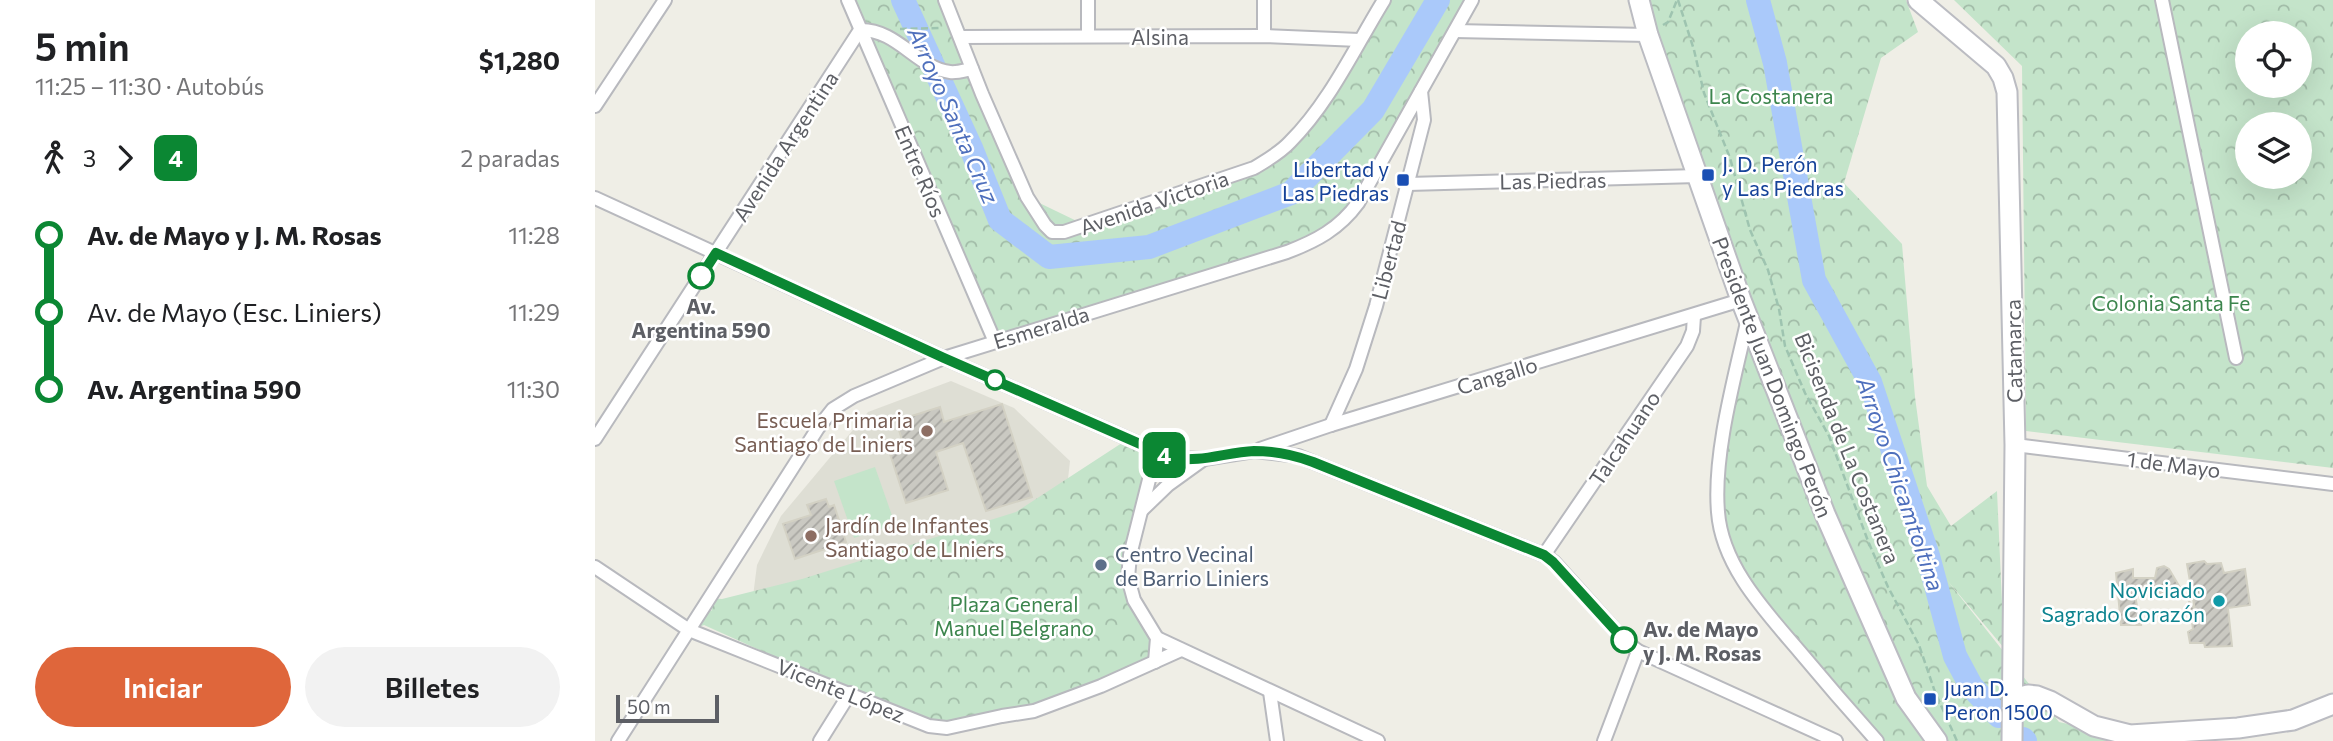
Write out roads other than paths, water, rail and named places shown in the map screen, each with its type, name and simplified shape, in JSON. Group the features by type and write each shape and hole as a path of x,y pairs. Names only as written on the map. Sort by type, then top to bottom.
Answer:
{"street":[{"path":"595,106 665,0"},
{"name":"Entre Ríos","path":"848,0 995,342"},
{"name":"Avenida Victoria","path":"945,0 1027,197 1052,232 1064,232 1254,168 1274,156 1290,142 1318,109 1384,0"},
{"path":"1088,0 1088,36"},
{"path":"1264,0 1264,36"},
{"name":"Esmeralda","path":"618,741 818,428 833,409 854,396 944,358 1312,243 1337,227 1358,203 1472,0"},
{"name":"Presidente Juan Domingo Perón","path":"1639,0 1745,309 1825,514 1906,698 1937,741"},
{"name":"Catamarca","path":"1918,0 1996,66 2007,92 2015,445 2012,741"},
{"path":"2162,0 2237,358"},
{"path":"860,30 872,30 882,34 928,64 949,72 972,69"},
{"name":"Avenida Argentina","path":"595,439 860,30"},
{"path":"1455,31 1649,35"},
{"name":"Alsina","path":"960,37 1264,36 1359,40"},
{"name":"Libertad","path":"1331,425 1356,369 1376,306 1424,120 1421,90"},
{"name":"Las Piedras","path":"1408,184 1698,176"},
{"path":"595,198 1156,452 1180,459 1204,459 1254,451 1282,453 1313,462 1544,555 1624,640 1638,651 1836,741"},
{"path":"1745,309 1719,461 1717,513 1722,536 1737,567 1768,613 1877,741"},
{"name":"Cangallo","path":"1254,451 1331,425 1693,316 1745,309"},
{"name":"Talcahuano","path":"1544,555 1687,346 1693,331 1693,316"},
{"name":"1 de Mayo","path":"2015,445 2333,484"},
{"path":"1156,452 1130,555 1128,578 1134,600 1157,638 1378,741"},
{"path":"1142,510 1173,481 1204,459"},
{"name":"Vicente López","path":"595,567 689,629 929,726 947,728 1034,711 1101,686 1181,650"},
{"path":"1155,662 1157,638"},
{"path":"1604,741 1638,651"},
{"path":"1270,692 1277,741"},
{"path":"820,741 850,693"},
{"path":"2013,699 2028,695 2037,696 2113,736 2238,728 2293,720 2333,704"}],"waterway":[{"name":"Arroyo Santa Cruz","path":"903,0 971,148 1000,220 1049,257 1149,247 1291,193 1373,110 1438,0"},
{"name":"Arroyo Chicamtoltina","path":"1758,0 1775,63 1814,280 1870,382 1928,556 1955,656 1971,686 1999,716"}],"place":[{"name":"J. D. Perón y Las Piedras","path":"1708,175"},
{"name":"Libertad y Las Piedras","path":"1403,180"},
{"name":"Av. Argentina 590","path":"701,276"},
{"name":"Escuela Primaria Santiago de Liniers","path":"927,431"},
{"name":"Jardín de Infantes Santiago de LIniers","path":"811,536"},
{"name":"Centro Vecinal de Barrio Liniers","path":"1101,565"},
{"name":"Noviciado Sagrado Corazón","path":"2219,601"},
{"name":"Av. de Mayo y J. M. Rosas","path":"1624,640"},
{"name":"Juan D. Peron 1500","path":"1930,699"}],"park label":[{"name":"La Costanera","path":"1771,95"},
{"name":"Colonia Santa Fe","path":"2171,302"},
{"name":"Plaza General Manuel Belgrano","path":"1014,615"}]}
